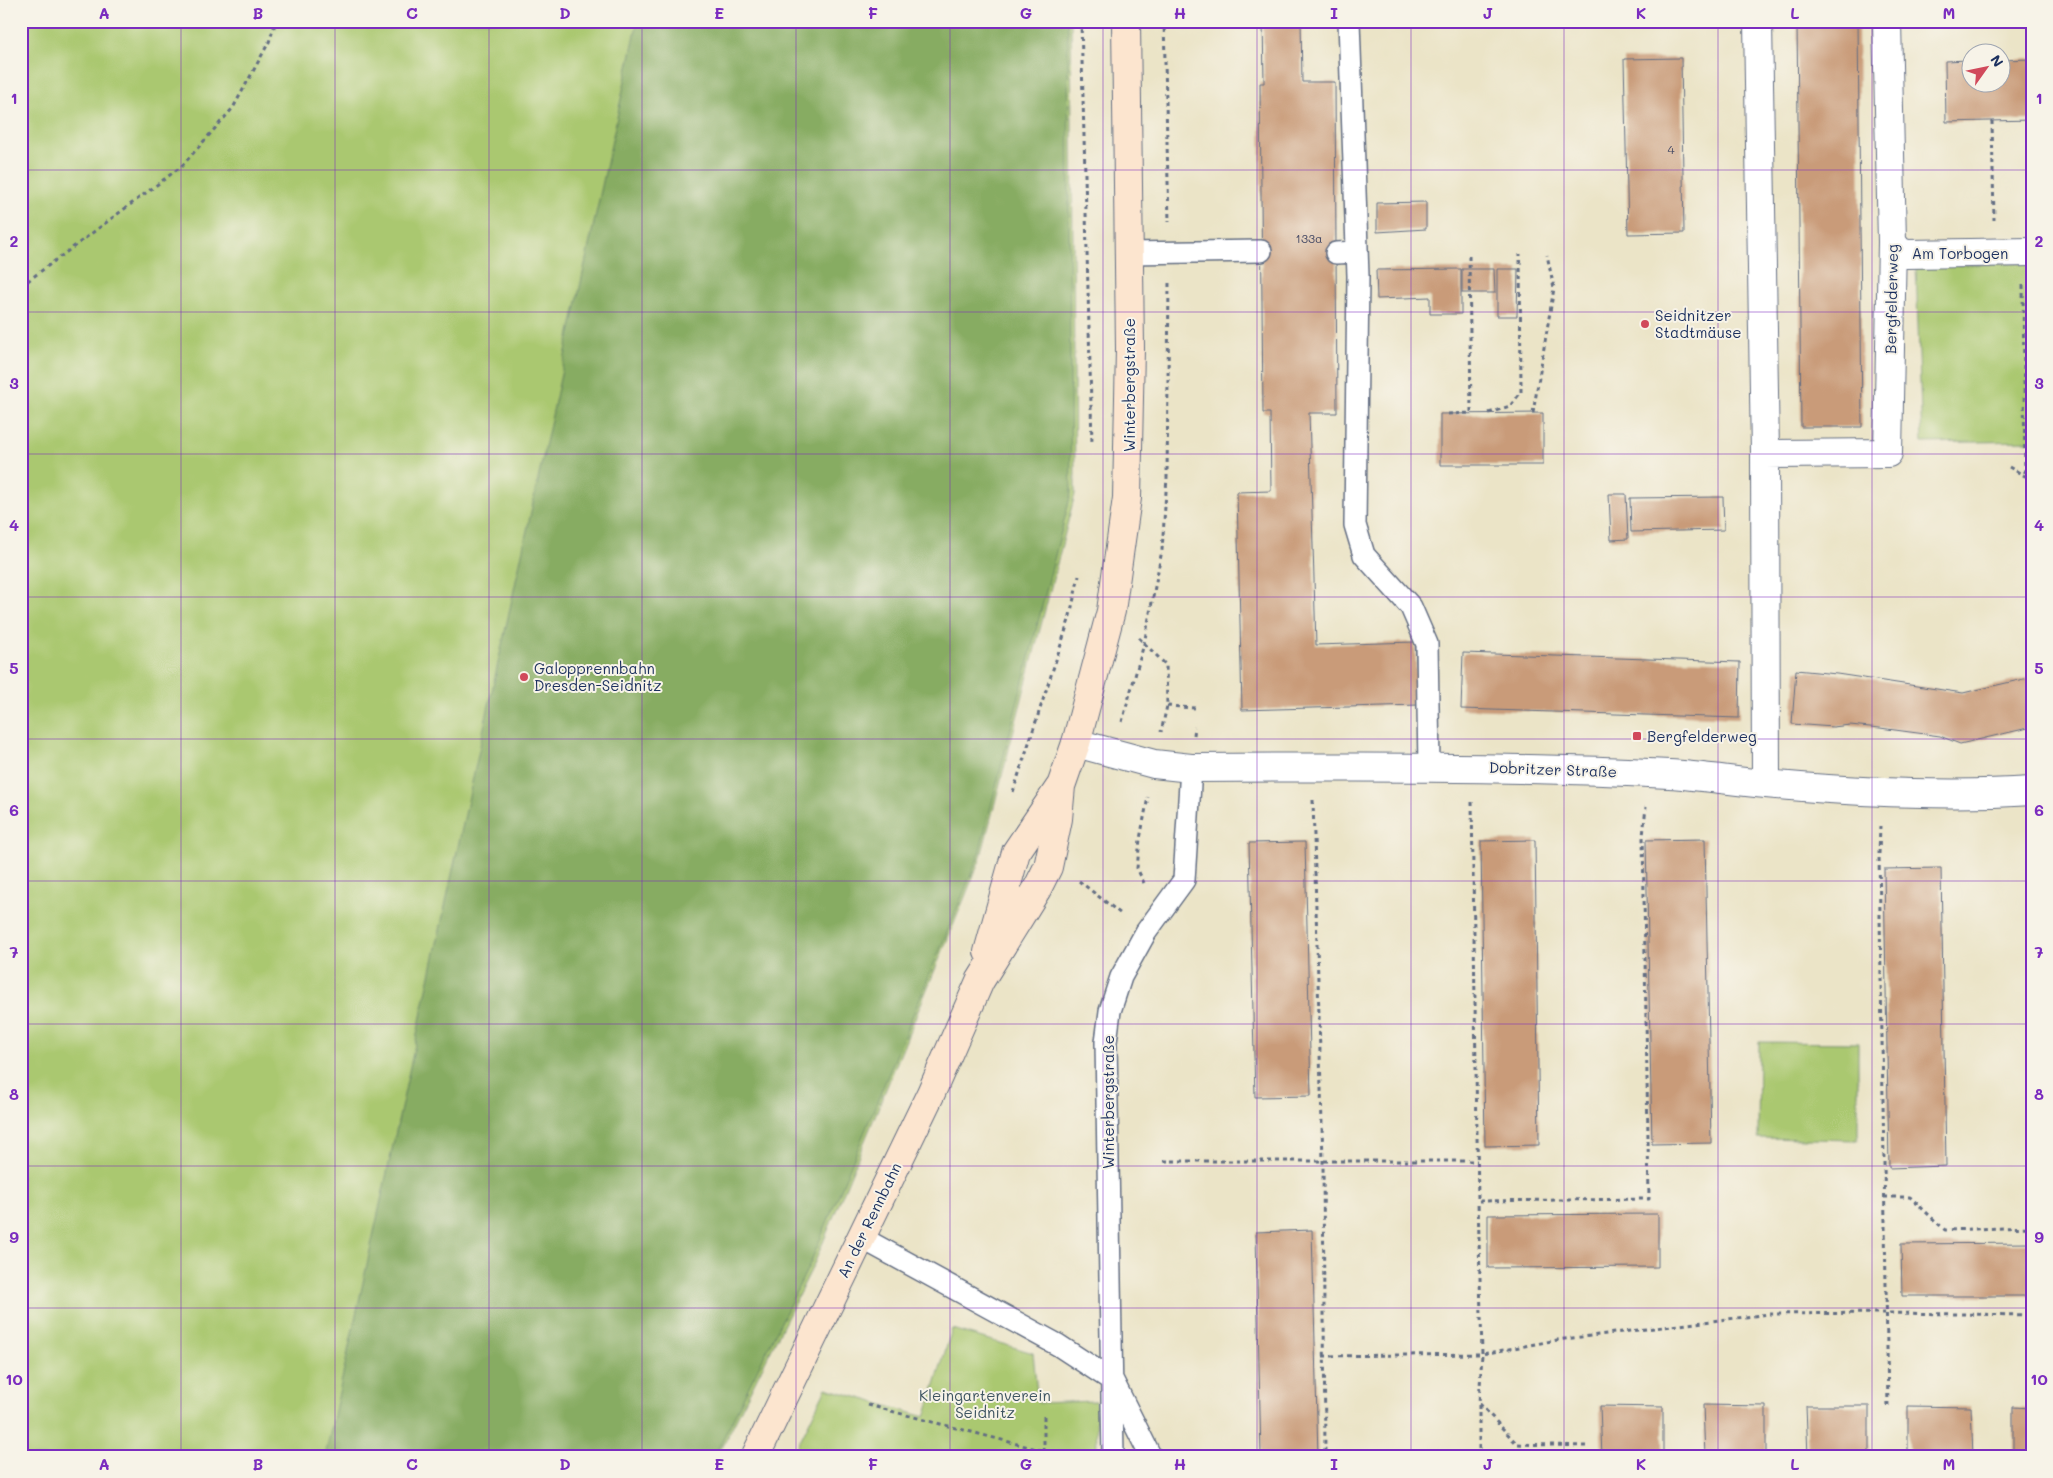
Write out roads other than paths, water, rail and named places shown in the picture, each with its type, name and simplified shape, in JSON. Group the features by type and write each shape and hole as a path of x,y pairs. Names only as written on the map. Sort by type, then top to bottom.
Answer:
{"main road":[{"name":"Winterbergstraße","path":"1076,743 1112,611 1127,498 1130,430 1126,21"},
{"name":"An der Rennbahn","path":"980,981 1037,889 1048,867 1058,819 1061,786 1076,743"},
{"name":"An der Rennbahn","path":"755,1457 931,1093 980,981 1016,852 1061,786"}],"street":[{"path":"1758,21 1765,454 1766,784"},
{"name":"Bergfelderweg","path":"1765,454 1888,453 1892,242 1887,21"},
{"name":"Am Torbogen","path":"1892,242 1899,251 1907,254 2027,252"},
{"name":"Dobritzer Straße","path":"1076,743 1154,764 1191,768 1472,767 1695,776 1766,784 1882,793 1976,795 2032,792"}],"lane":[{"path":"1349,21 1357,252 1355,525 1364,555 1411,607 1427,644 1429,766"},
{"path":"1129,253 1261,251"},
{"path":"1336,253 1357,252"},
{"name":"Winterbergstraße","path":"1113,1457 1106,1042 1110,1011 1121,977 1146,932 1184,880 1191,768"},
{"path":"860,1237 1058,1345 1113,1381 1151,1457"}],"place":[{"name":"Seidnitzer Stadtmäuse","path":"1645,324"},
{"name":"Galopprennbahn Dresden-Seidnitz","path":"524,677"},
{"name":"Bergfelderweg","path":"1637,736"}],"park label":[{"name":"Kleingartenverein Seidnitz","path":"985,1404"}]}
